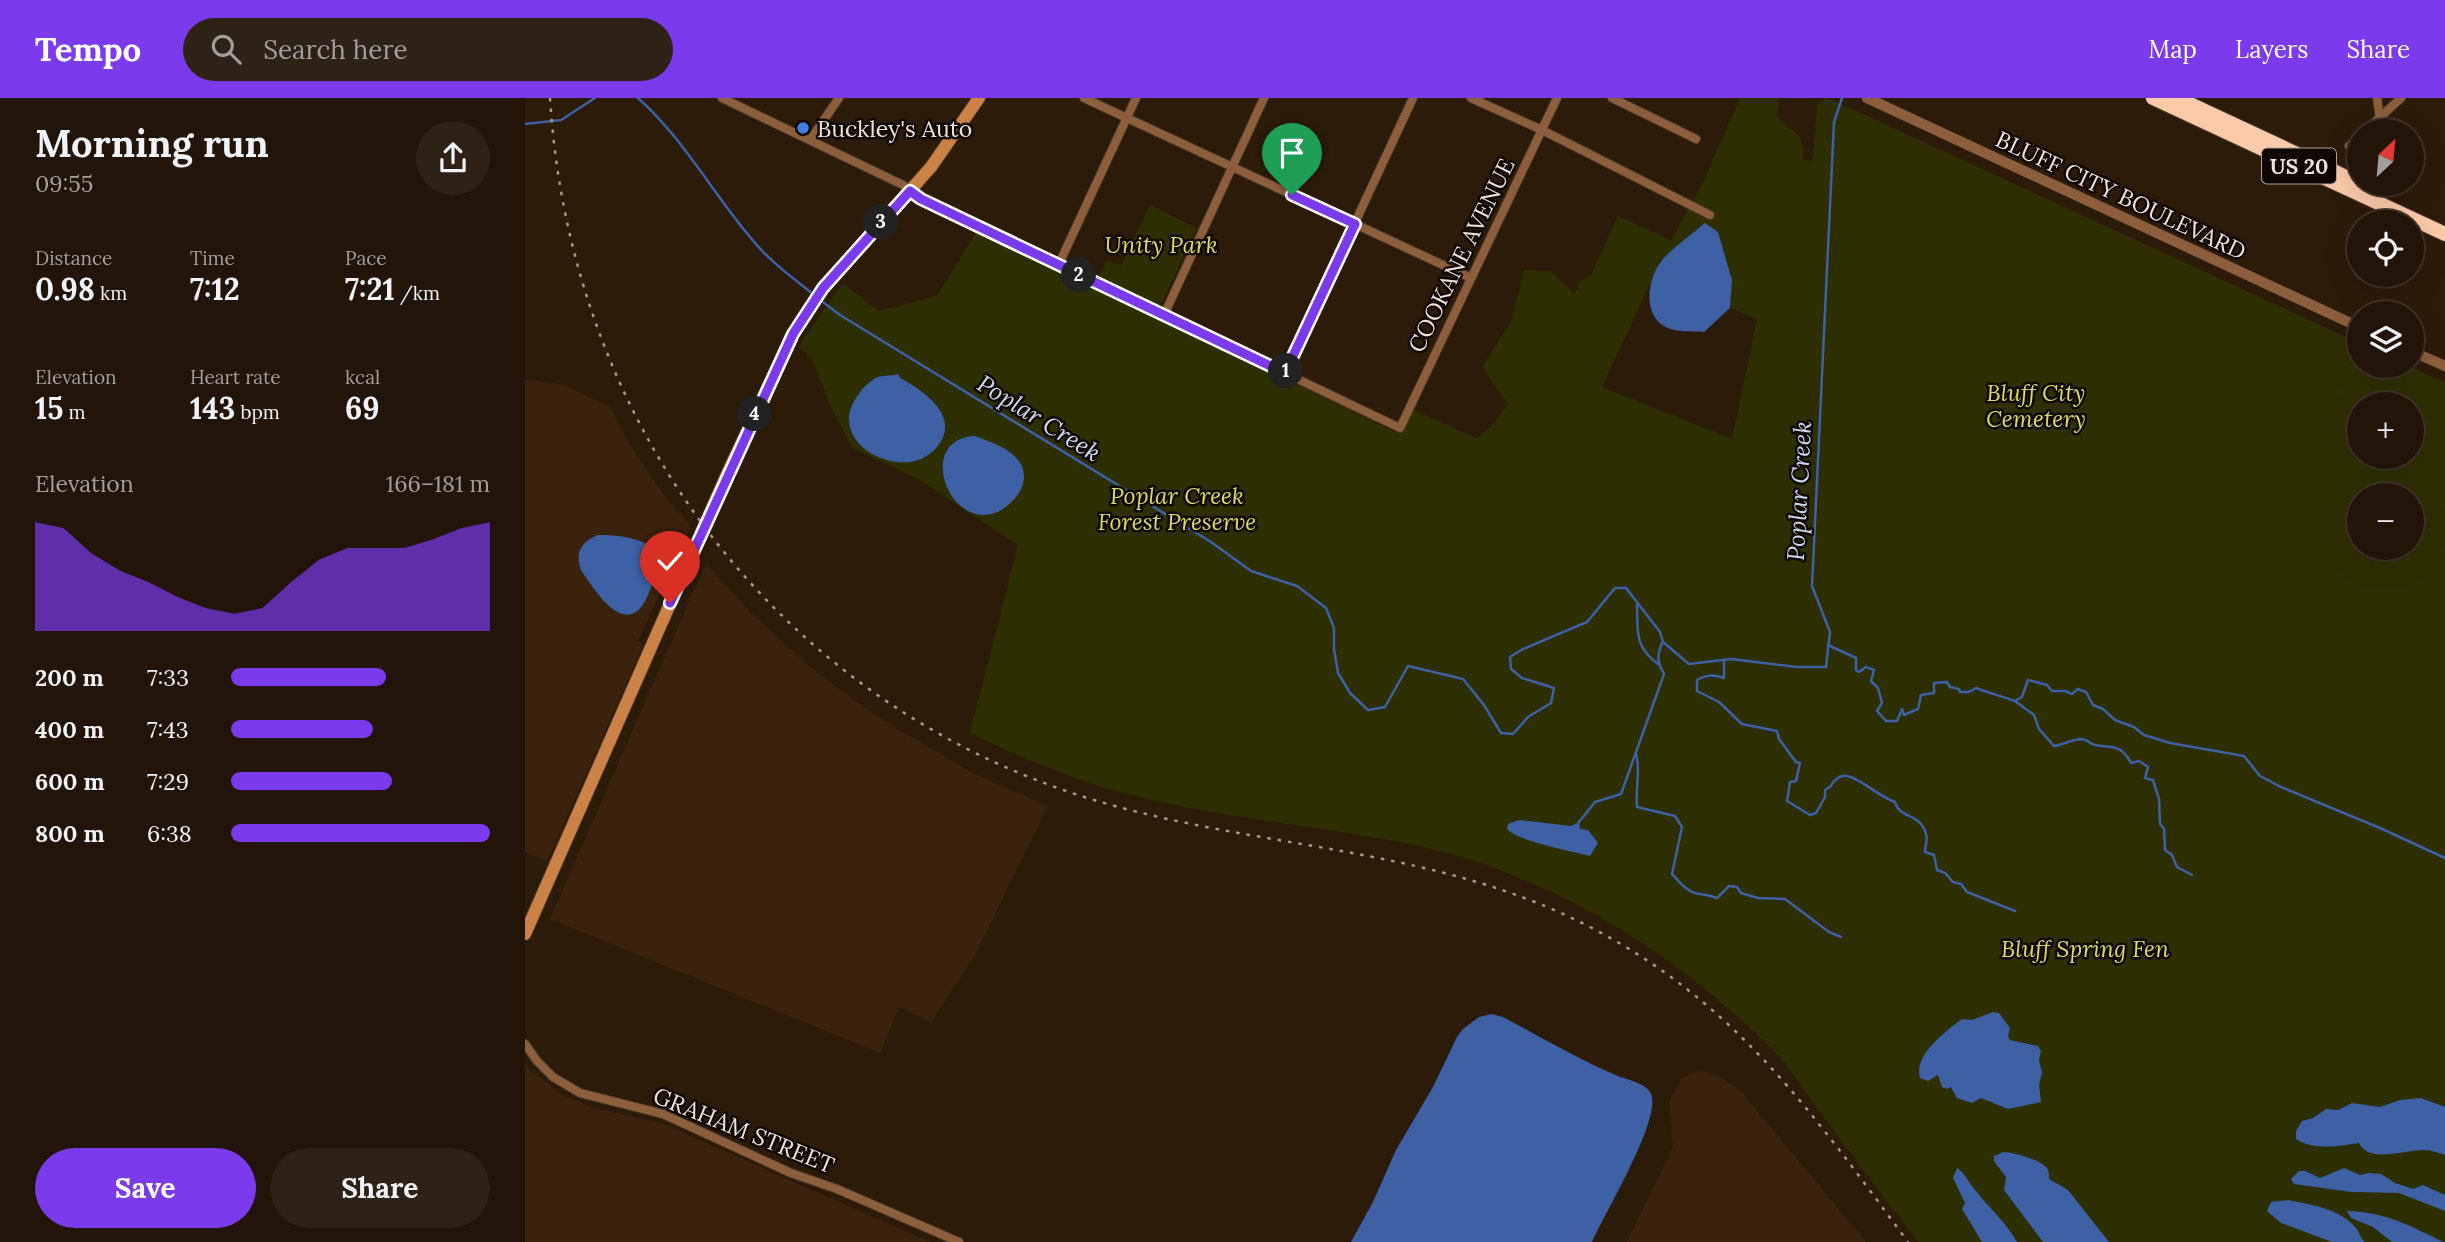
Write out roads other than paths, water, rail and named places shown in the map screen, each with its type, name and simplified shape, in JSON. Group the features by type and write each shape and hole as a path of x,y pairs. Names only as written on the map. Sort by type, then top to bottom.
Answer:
{"highway":[{"name":"US 20","path":"2153,98 2445,234"},
{"name":"US 20","path":"2177,98 2347,178"},
{"name":"US 20","path":"2385,196 2445,224"}],"main road":[{"path":"525,934 638,674 776,368 807,310 823,288 931,167 979,98"}],"street":[{"path":"722,98 903,185 921,199 1285,373 1413,98"},
{"path":"810,140 839,98"},
{"path":"1084,98 1471,278"},
{"path":"1058,265 1136,98"},
{"path":"1164,315 1264,98"},
{"path":"1471,98 1542,130 1710,215"},
{"name":"COOKANE AVENUE","path":"1285,373 1400,428 1557,98"},
{"path":"1612,98 1696,139"},
{"name":"BLUFF CITY BOULEVARD","path":"1867,98 2347,321"},
{"path":"2377,98 2380,118"},
{"path":"2380,118 2401,98"},
{"path":"2424,357 2445,366"},
{"name":"GRAHAM STREET","path":"525,1044 553,1077 580,1093 663,1114 791,1173 837,1189 959,1242"}],"water":[{"path":"1705,223 1718,232 1732,280 1730,308 1704,332 1671,329 1661,324 1651,310 1651,283 1663,259"},
{"path":"899,374 900,378 920,390 937,406 945,426 944,436 934,450 921,459 909,462 889,461 870,453 855,439 849,420 854,401 867,384 878,377"},
{"path":"975,436 1010,452 1022,465 1024,474 1018,495 1003,509 985,515 968,511 955,500 946,485 943,469 946,453 956,441"},
{"path":"598,535 638,540 658,553 657,569 648,595 640,608 631,614 622,614 613,609 581,570 581,548"},
{"path":"1519,820 1571,826 1579,822 1580,829 1588,830 1598,843 1590,856 1522,838 1507,829 1508,824"},
{"path":"1993,1012 1999,1013 2010,1028 2010,1040 2038,1046 2041,1051 2041,1102 2008,1109 1981,1098 1972,1103 1957,1098 1951,1087 1942,1087 1938,1075 1928,1081 1920,1078 1921,1061 1932,1044 1962,1019 1972,1020"},
{"path":"1492,1014 1503,1017 1589,1063 1641,1085 1651,1094 1652,1106 1640,1144 1592,1242 1351,1242 1373,1202 1396,1150 1433,1087 1457,1037 1479,1017"},
{"path":"2421,1098 2445,1107 2445,1155 2423,1150 2379,1154 2371,1153 2359,1143 2319,1146 2296,1139 2296,1131 2302,1121 2313,1118 2326,1109 2338,1110 2352,1103 2380,1107 2400,1100"},
{"path":"2003,1152 2027,1157 2044,1165 2048,1169 2049,1179 2068,1190 2109,1242 2043,1242 2004,1190 2006,1177 1994,1161 1994,1156"},
{"path":"1957,1168 2017,1242 1982,1242 1962,1209 1965,1203 1953,1178"},
{"path":"2344,1168 2360,1175 2381,1174 2395,1183 2413,1189 2423,1185 2445,1195 2445,1211 2399,1193 2351,1192 2294,1184 2291,1179 2299,1171 2320,1178"},
{"path":"2288,1200 2325,1208 2342,1216 2356,1228 2365,1242 2332,1242 2281,1223 2267,1211 2271,1202"},
{"path":"2347,1211 2385,1217 2443,1242 2392,1242 2373,1227 2351,1218"}],"waterway":[{"name":"Poplar Creek","path":"525,124 561,120 595,98"},
{"name":"Poplar Creek","path":"638,98 669,130 757,245 814,295"},
{"name":"Poplar Creek","path":"819,299 840,315 1211,542 1251,571 1297,586 1326,608 1334,628 1338,673 1350,693 1368,710 1385,707 1408,666 1463,679 1484,705 1501,733 1513,734 1528,717 1551,703 1554,688 1522,678 1511,669 1510,657 1587,622 1615,588 1626,588 1660,632 1663,642 1689,664 1731,659 1797,667 1826,667 1830,632 1812,586 1834,122 1842,98"},
{"name":"Poplar Creek","path":"1637,605 1641,645 1658,664"},
{"path":"1579,822 1595,802 1621,794 1664,674 1659,659 1662,643"},
{"path":"1828,645 1856,658 1856,670 1859,672 1866,667 1874,670 1871,681 1878,688 1882,703 1877,711 1886,721 1897,721 1902,709 1904,715 1918,709 1921,695 1934,693 1934,683 1947,682 1950,687 1959,689 1960,692 1969,692 1976,688 2015,701 2022,697 2028,680 2047,685 2052,691 2072,694 2078,689 2086,692 2093,705 2144,735 2170,743 2244,756 2260,776 2281,787 2445,858"},
{"path":"1724,662 1724,678 1701,678 1697,680 1697,691 1719,702 1742,724 1777,731 1779,739 1796,762 1800,763 1796,781 1790,782 1787,801 1810,815 1816,813 1825,797 1825,790 1833,782 1842,776 1853,778 1895,802 1901,811 1919,822 1927,836 1925,852 1934,855 1937,870 1945,873 1953,882 1961,884 1967,892 2015,911"},
{"path":"2015,701 2034,715 2039,729 2054,746 2083,739 2095,745 2116,748 2124,753 2131,763 2139,761 2148,767 2145,778 2153,780 2159,799 2165,850 2172,855 2177,867 2192,875"},
{"path":"1636,753 1637,807 1675,816 1682,827 1672,874 1684,887 1691,892 1717,898 1729,886 1737,887 1741,893 1758,898 1785,899 1829,932 1841,937"}],"railway":[{"path":"550,98 567,223 602,340 654,450 721,549 803,636 899,709 1007,768 1126,809 1185,823 1420,867 1478,882 1534,902 1590,927 1642,957 1688,990 1730,1026 1769,1065 1804,1106 1908,1242"}],"place":[{"name":"Buckley's Auto","path":"803,128"}],"park label":[{"name":"Unity Park","path":"1161,244"},
{"name":"Bluff City Cemetery","path":"2036,405"},
{"name":"Poplar Creek Forest Preserve","path":"1177,508"},
{"name":"Bluff Spring Fen","path":"2085,948"}]}
